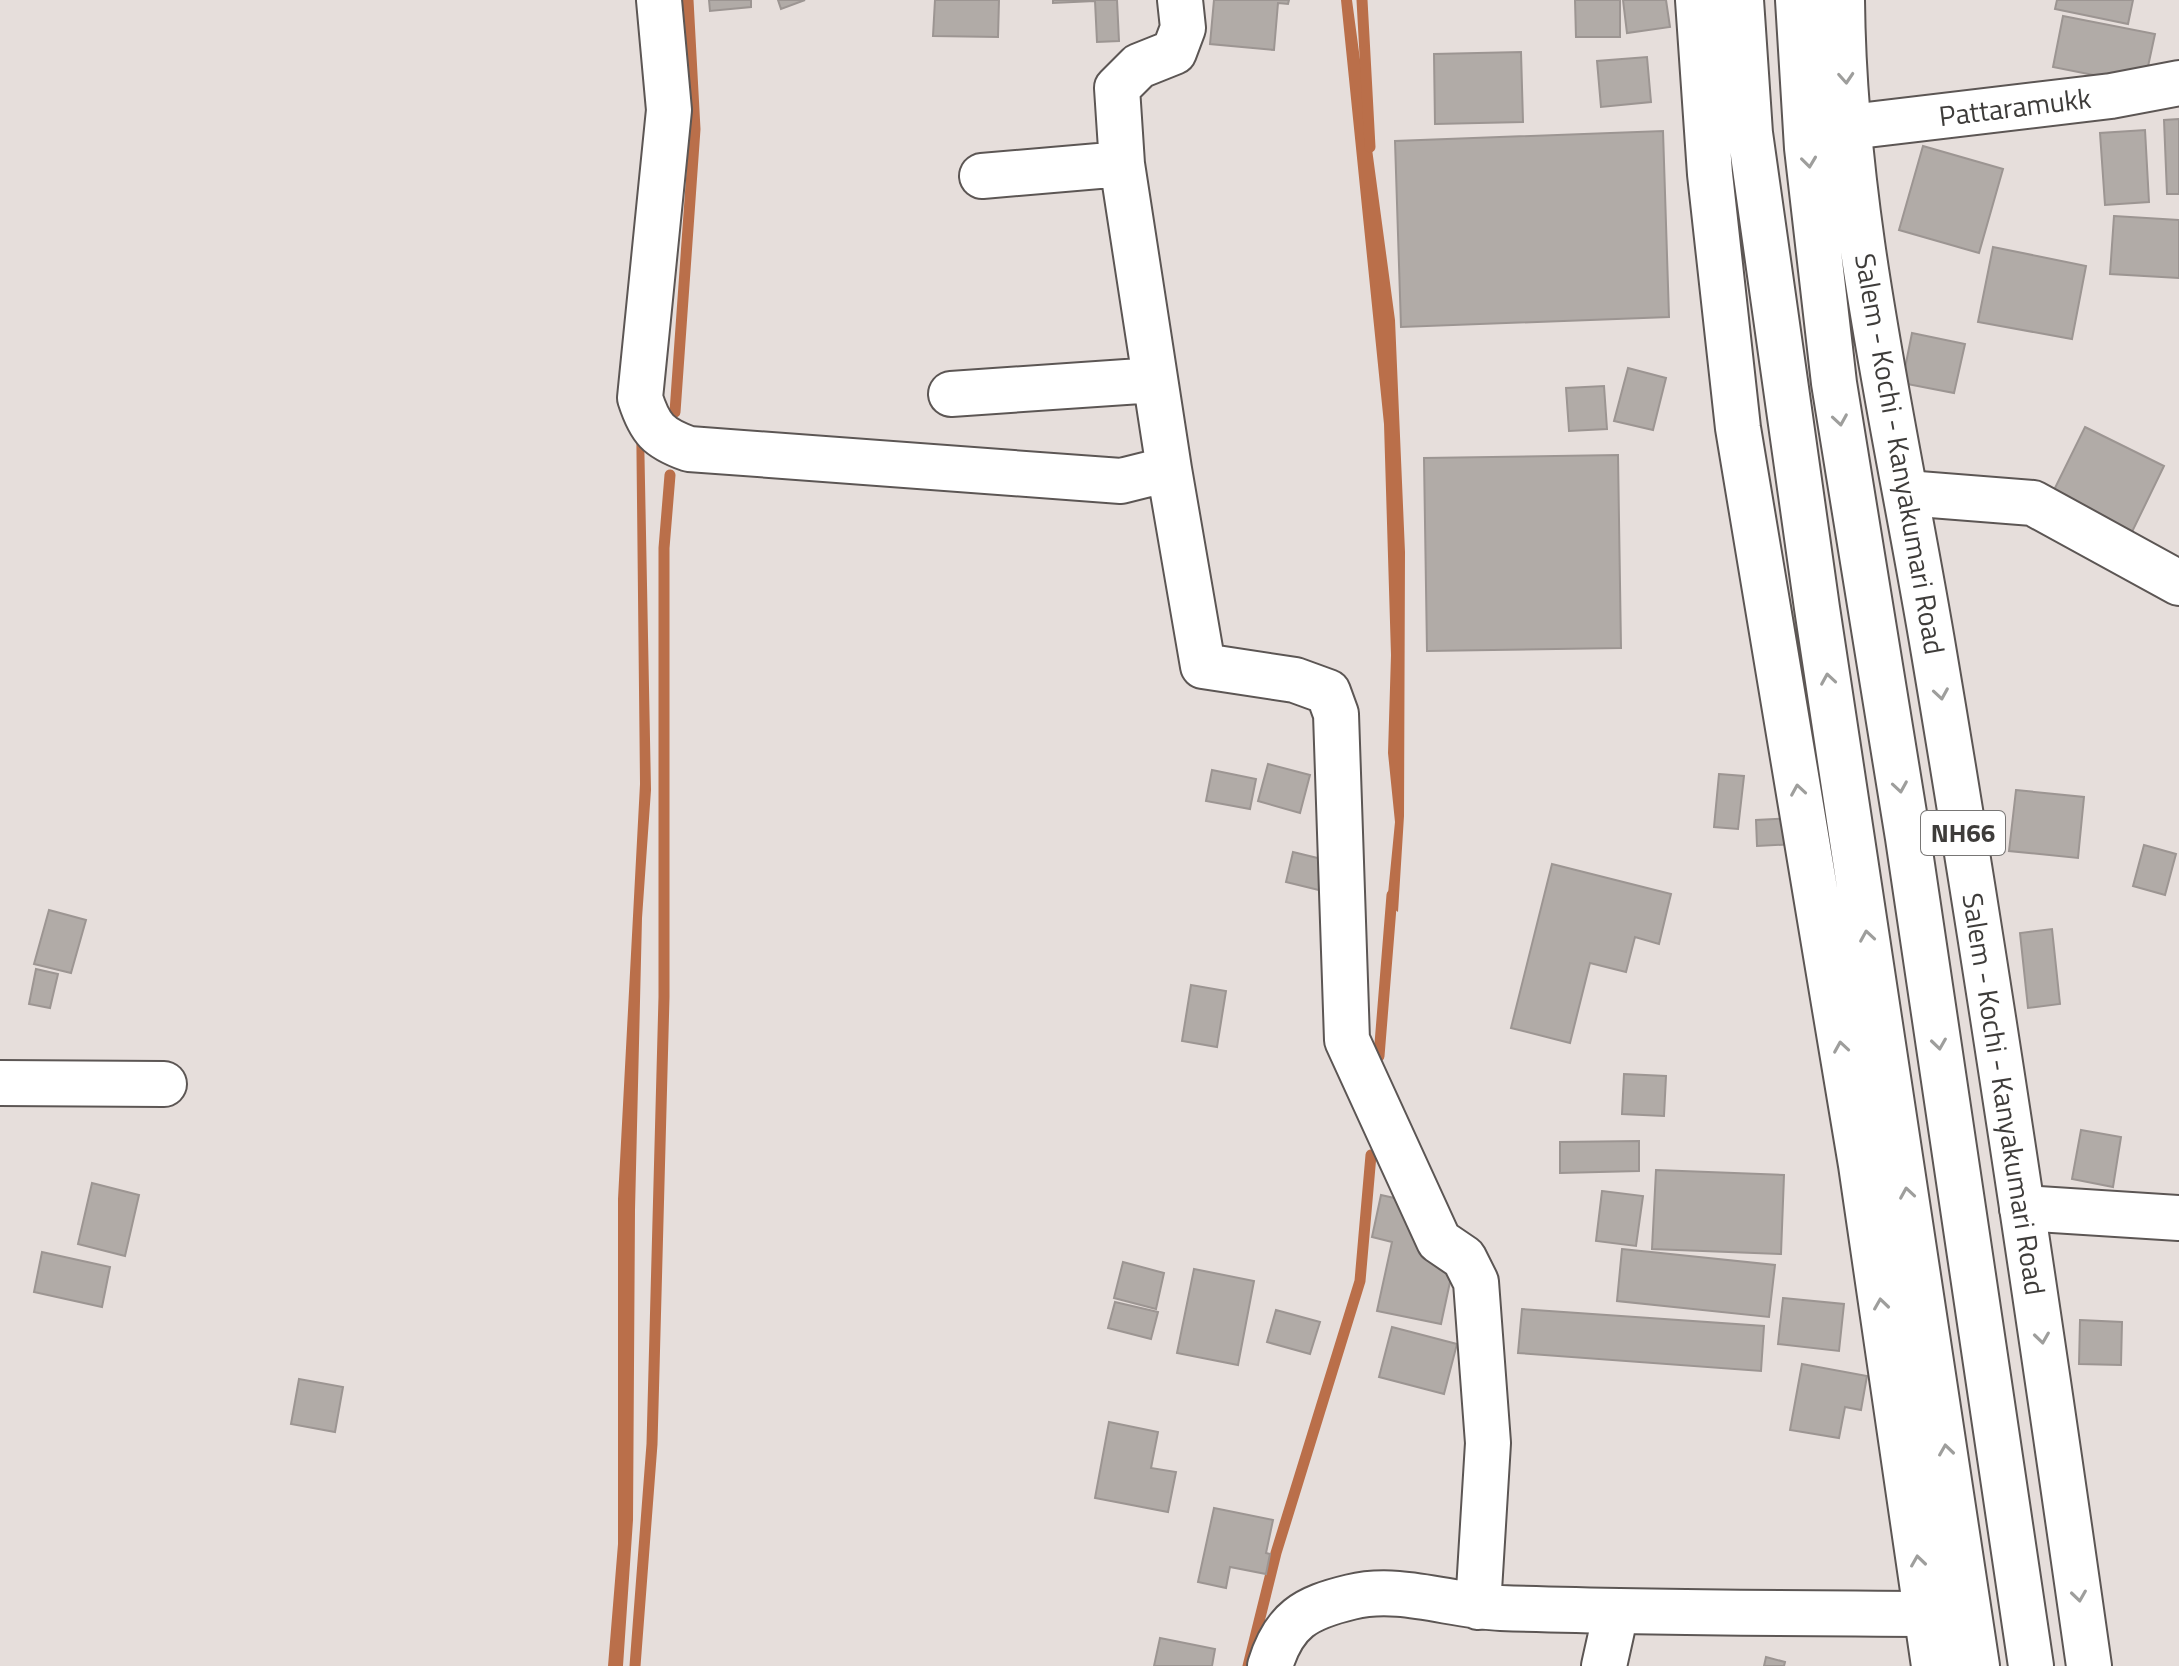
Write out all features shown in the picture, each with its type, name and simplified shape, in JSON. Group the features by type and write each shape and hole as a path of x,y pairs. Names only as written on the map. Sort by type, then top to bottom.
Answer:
{"main road":[{"path":"659,0 669,110 640,398 648,420 664,440 689,449 1121,481 1169,469"},
{"path":"1180,0 1183,28 1174,52 1139,66 1117,88 1122,164 1203,666 1295,680 1328,692 1336,714 1347,1040 1439,1241 1464,1258 1476,1282 1488,1443 1478,1607"},
{"path":"1698,0 1710,174 1738,428 1861,1165 1934,1666"},
{"path":"1741,0 1750,133 1810,560 1977,1666"},
{"path":"1798,0 1807,148 1834,383 1911,854 2031,1666"},
{"name":"Salem - Kochi - Kanyakumari Road","path":"1842,0 1854,182 2022,1208 2089,1666"},
{"name":"Pattaramukk","path":"1850,127 2111,96 2179,83"},
{"path":"982,176 1122,164"},
{"path":"951,394 1155,380"},
{"path":"1906,493 2033,503 2179,583"},
{"path":"0,1083 164,1084"},
{"path":"2022,1208 2179,1218"},
{"path":"1274,1652 1302,1612 1351,1597 1386,1592 1478,1607 1616,1612 1926,1614"},
{"path":"1604,1666 1616,1612"}],"shaded area":[{"path":"1341,0 1352,0 1395,320 1405,552 1404,816 1398,912 1387,904 1395,822 1388,753 1391,655 1384,424"},
{"path":"636,406 644,431 651,790 642,918 635,1210 633,1520 623,1666 608,1666 618,1544 618,1199 640,784"}],"building":[{"path":"709,0 751,0 751,7 710,11"},
{"path":"778,0 805,0 781,9"},
{"path":"935,0 999,0 998,37 933,36"},
{"path":"1053,0 1117,0 1119,41 1097,42 1095,1 1053,3"},
{"path":"1214,0 1289,0 1288,4 1278,3 1274,50 1210,44"},
{"path":"1575,0 1620,0 1620,37 1576,37"},
{"path":"1623,0 1666,0 1670,27 1627,33"},
{"path":"2057,0 2133,0 2128,24 2055,9"},
{"path":"2063,16 2155,34 2144,85 2053,67"},
{"path":"1521,52 1523,122 1435,124 1434,54"},
{"path":"1647,57 1651,102 1601,107 1597,61"},
{"path":"2179,119 2179,194 2167,194 2164,120"},
{"path":"2145,130 2149,202 2105,205 2100,133"},
{"path":"1663,131 1669,317 1401,327 1395,141"},
{"path":"1923,146 2003,169 1979,253 1899,230"},
{"path":"2114,216 2179,220 2179,278 2110,274"},
{"path":"1993,247 2086,266 2072,339 1978,322"},
{"path":"1912,333 1965,344 1954,393 1902,383"},
{"path":"1628,368 1666,378 1653,430 1614,421"},
{"path":"1604,386 1607,429 1569,431 1566,388"},
{"path":"2085,427 2164,466 2131,534 2052,494"},
{"path":"1618,455 1621,648 1427,651 1424,458"},
{"path":"1268,764 1310,775 1300,813 1258,801"},
{"path":"1212,770 1256,779 1250,809 1206,801"},
{"path":"1719,774 1744,776 1738,829 1714,827"},
{"path":"2016,790 2084,797 2078,858 2009,851"},
{"path":"1795,818 1796,844 1757,846 1756,820"},
{"path":"2144,845 2176,854 2165,895 2133,886"},
{"path":"1293,852 1334,862 1327,892 1286,882"},
{"path":"1552,864 1671,894 1659,944 1635,937 1626,972 1590,963 1570,1043 1511,1028"},
{"path":"49,910 86,920 71,973 34,964"},
{"path":"2052,929 2060,1004 2028,1008 2020,933"},
{"path":"36,969 58,974 50,1008 29,1004"},
{"path":"1191,985 1226,991 1217,1047 1182,1041"},
{"path":"1624,1074 1666,1076 1664,1116 1622,1114"},
{"path":"2081,1130 2121,1137 2113,1187 2072,1179"},
{"path":"1639,1141 1639,1171 1560,1173 1560,1142"},
{"path":"1656,1170 1784,1175 1781,1254 1652,1249"},
{"path":"92,1183 139,1195 125,1256 78,1244"},
{"path":"1602,1191 1643,1196 1636,1246 1596,1241"},
{"path":"1381,1195 1403,1200 1453,1268 1441,1324 1377,1311 1392,1242 1372,1237"},
{"path":"1622,1249 1775,1265 1769,1317 1617,1301"},
{"path":"42,1252 110,1267 102,1307 34,1292"},
{"path":"1123,1262 1164,1273 1156,1309 1114,1298"},
{"path":"1194,1269 1254,1281 1238,1365 1177,1353"},
{"path":"1783,1298 1844,1304 1839,1351 1778,1344"},
{"path":"1115,1302 1158,1312 1151,1339 1108,1328"},
{"path":"1522,1309 1764,1326 1761,1371 1518,1353"},
{"path":"1276,1310 1320,1322 1310,1354 1267,1342"},
{"path":"2080,1320 2122,1322 2121,1365 2079,1364"},
{"path":"1392,1327 1457,1344 1444,1394 1379,1377"},
{"path":"1802,1364 1867,1376 1861,1410 1845,1407 1839,1438 1790,1430"},
{"path":"299,1379 343,1387 335,1432 291,1424"},
{"path":"1109,1422 1158,1432 1151,1468 1176,1472 1168,1512 1095,1498"},
{"path":"1214,1508 1273,1520 1266,1553 1270,1554 1266,1574 1230,1567 1226,1588 1198,1582"},
{"path":"1160,1638 1215,1649 1212,1666 1154,1666"},
{"path":"1766,1657 1785,1662 1784,1666 1764,1666"}],"waterway":[{"path":"675,412 695,129 688,0"},
{"path":"1362,0 1370,147"},
{"path":"635,1666 652,1444 664,997 664,548 670,475"},
{"path":"1379,1056 1392,895"},
{"path":"1248,1666 1276,1553 1360,1281 1371,1155"}]}
